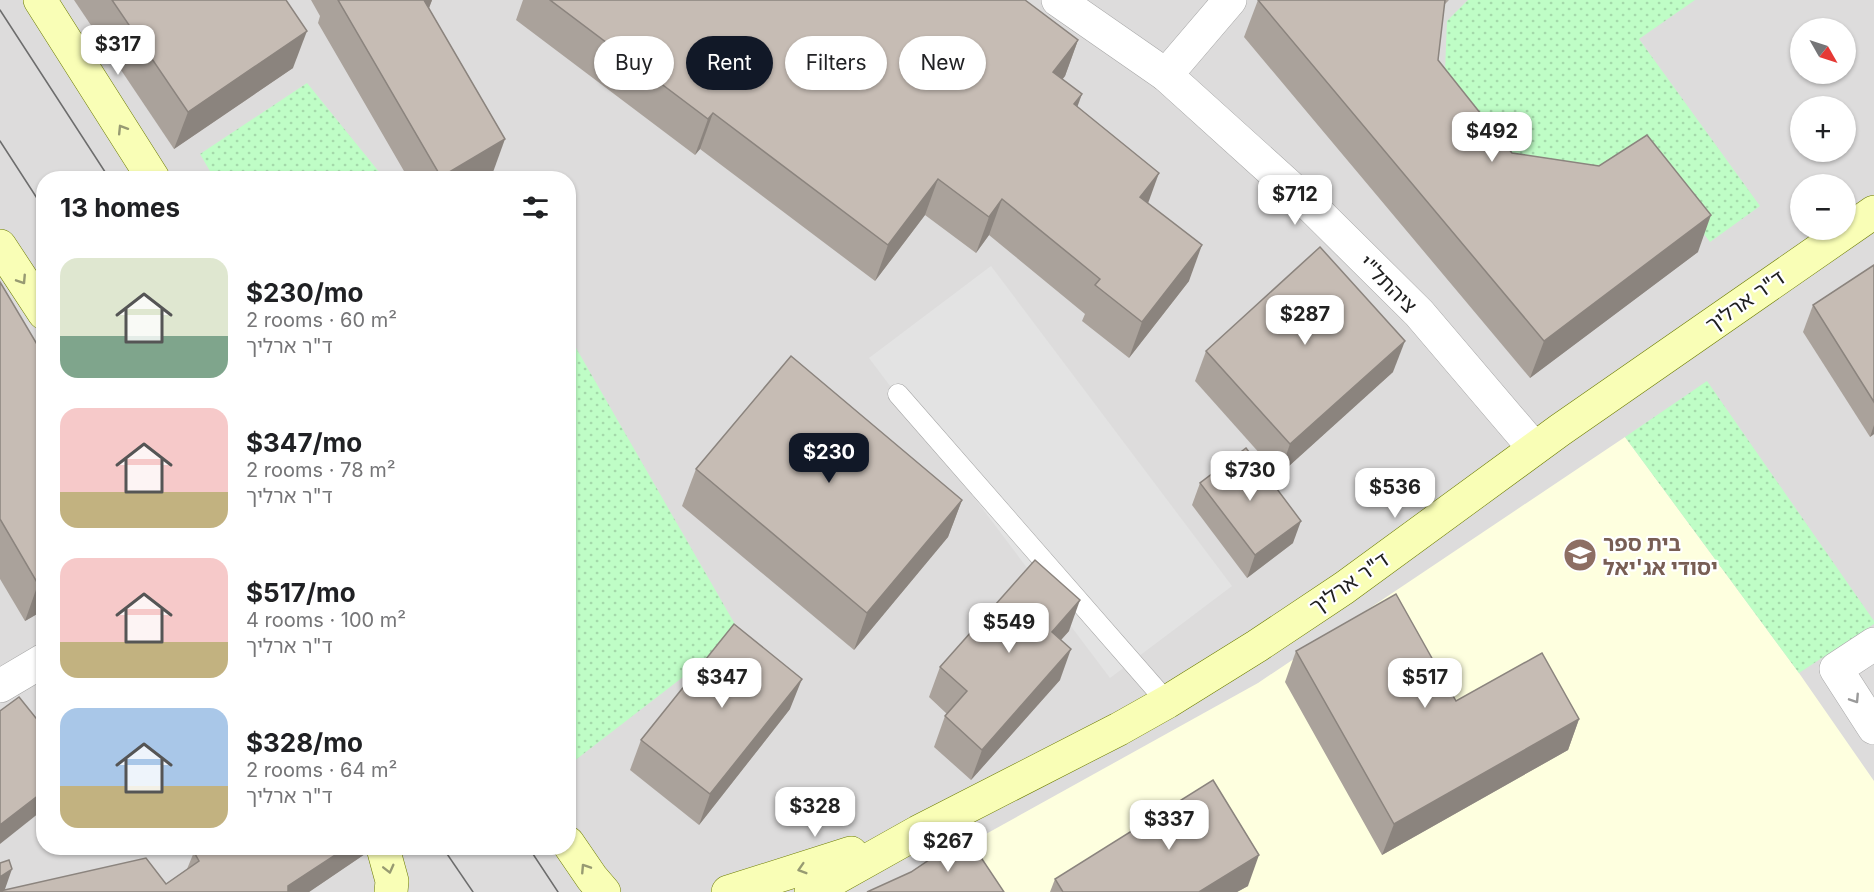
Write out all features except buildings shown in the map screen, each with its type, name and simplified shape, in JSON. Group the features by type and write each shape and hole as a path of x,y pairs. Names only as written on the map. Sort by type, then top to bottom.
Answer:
{"street":[{"path":"40,0 149,171"},
{"name":"ציהתל\"י","path":"1058,0 1166,75 1312,207 1419,313 1534,448"},
{"path":"1166,75 1230,0"},
{"name":"ד\"ר ארליך","path":"811,892 918,832 1167,702 1257,646 1344,588 1534,448 1874,212"},
{"path":"0,246 36,302"},
{"path":"1874,644 1836,669 1874,728"},
{"path":"0,686 36,665"},
{"name":"ד\"ר ארליך","path":"728,892 918,832"},
{"path":"385,855 392,881 391,892"},
{"path":"576,855 604,892"}],"lane":[{"path":"898,394 1167,702"}],"shaded area":[{"path":"0,0 1874,0 1874,892 0,892"},
{"path":"991,266 1232,586 1110,678 869,358"},
{"name":"בית ספר יסודי אג'יאל","path":"1625,437 1799,673 1874,781 1874,892 991,892 957,850 1258,683"}],"green space":[{"path":"1468,0 1695,0 1639,39 1760,206 1710,242 1635,144 1585,177 1512,173 1444,96 1447,21"},
{"path":"307,83 378,171 210,171 200,154"},
{"path":"576,348 740,633 576,760"},
{"path":"1707,381 1874,621 1874,624 1799,673 1625,437"}],"tram line":[{"path":"0,10 104,171"},
{"path":"0,141 36,197"},
{"path":"448,855 473,892"},
{"path":"534,855 558,892"}],"place":[{"name":"בית ספר יסודי אג'יאל","path":"1580,555"}]}
